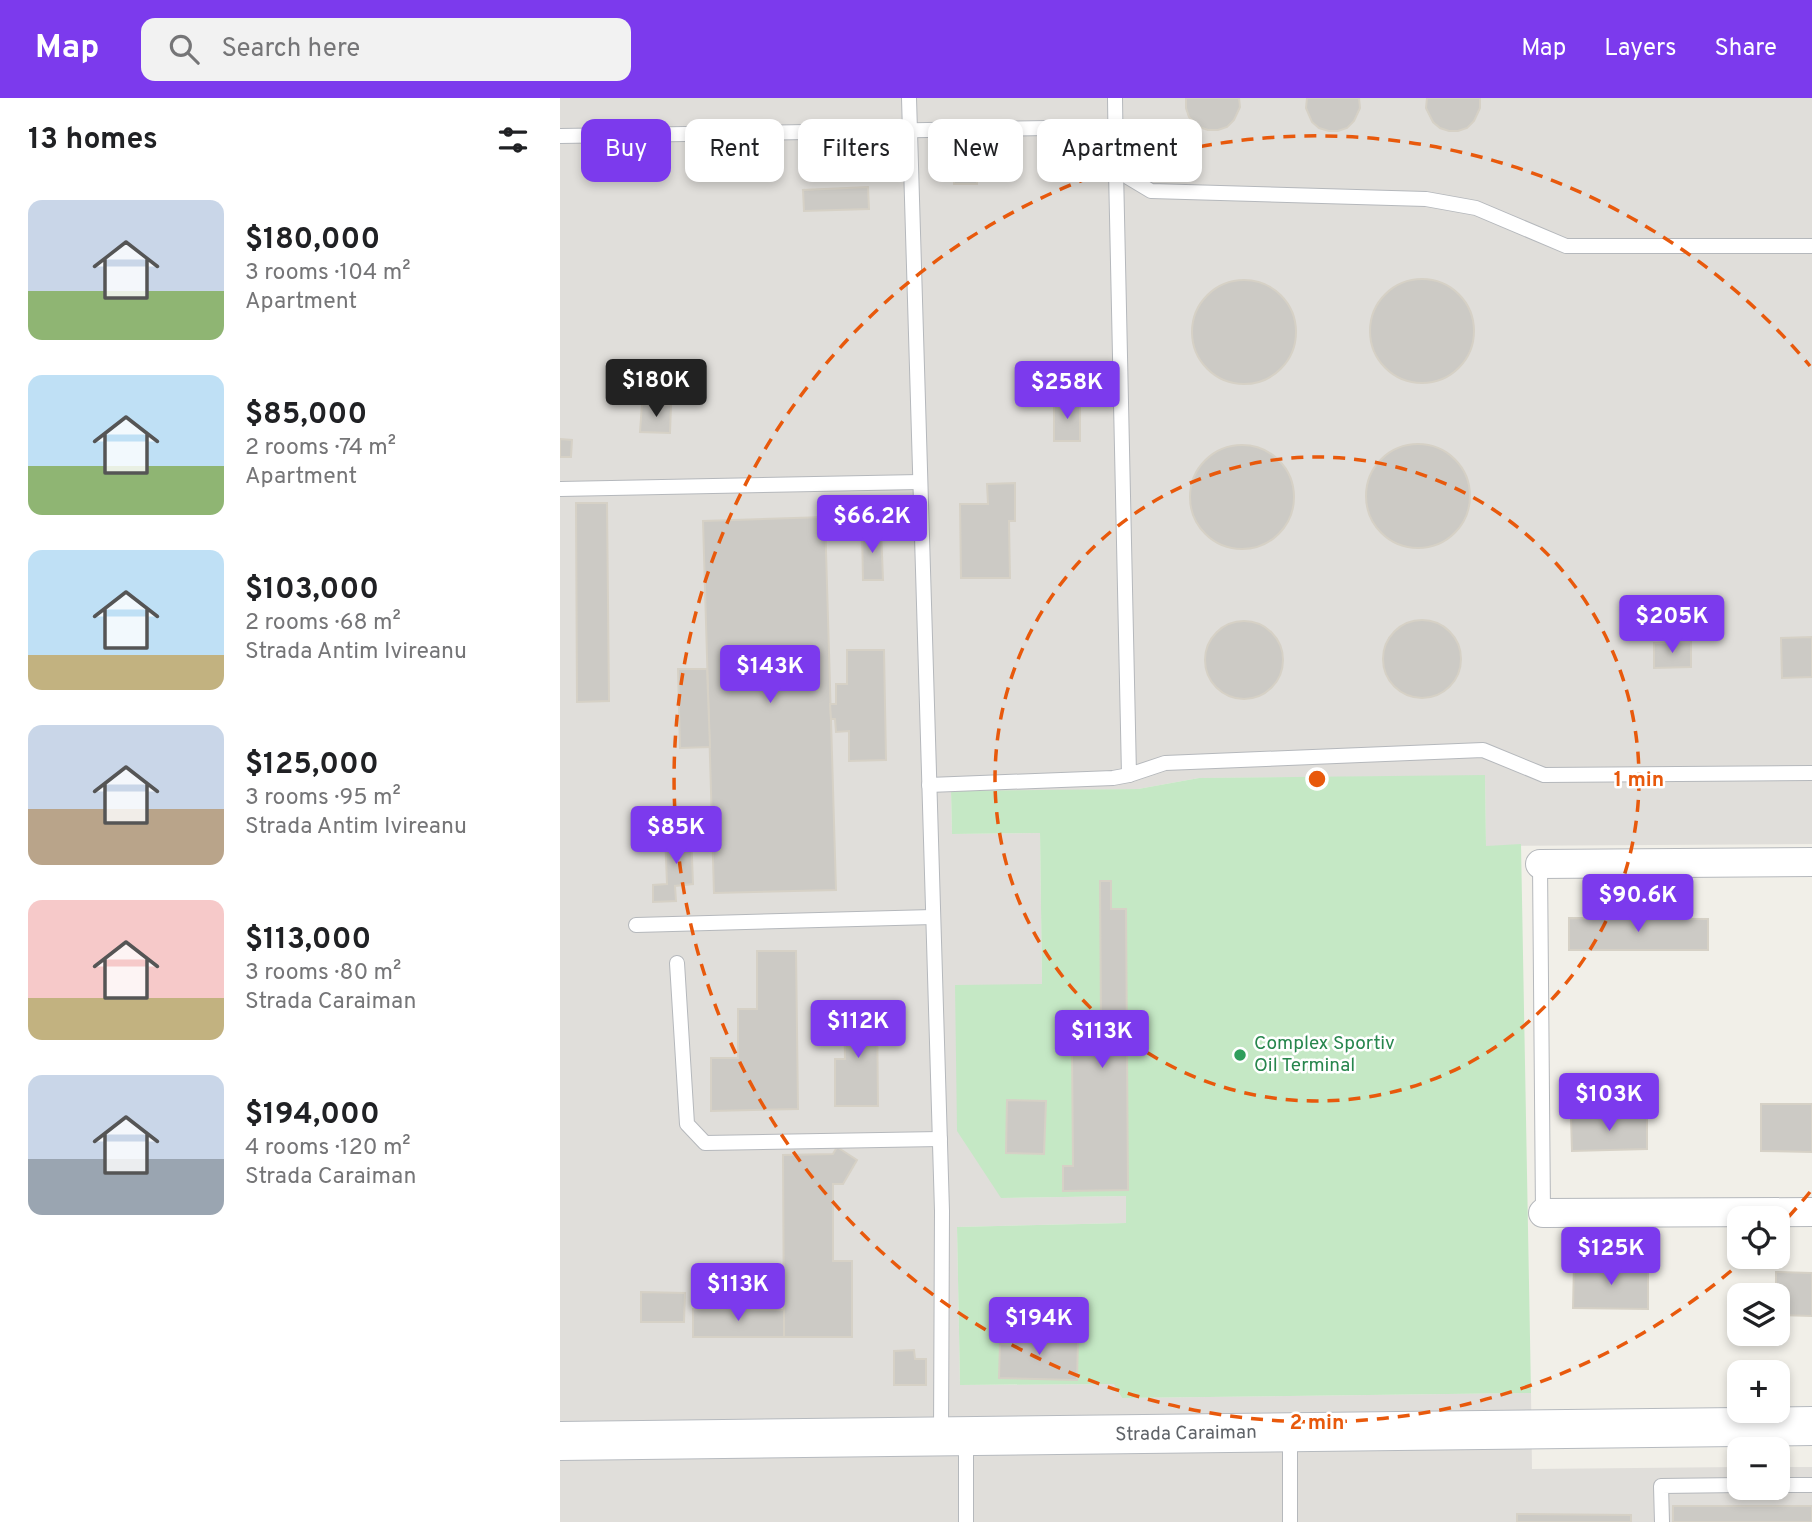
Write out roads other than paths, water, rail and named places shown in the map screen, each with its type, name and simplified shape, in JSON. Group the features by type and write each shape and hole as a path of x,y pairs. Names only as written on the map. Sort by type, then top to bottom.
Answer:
{"street":[{"path":"1540,864 1812,862"},
{"path":"1542,1213 1812,1212"},
{"name":"Strada Caraiman","path":"560,1441 1812,1426"}],"lane":[{"path":"909,98 910,119"},
{"path":"1115,98 1115,119"},
{"path":"914,131 1037,129"},
{"path":"560,136 798,133"},
{"path":"912,182 942,1211 953,1437 966,1522"},
{"path":"1116,182 1129,775"},
{"path":"1136,182 1151,191 1426,199 1476,208 1566,246 1812,246"},
{"path":"560,489 920,482"},
{"path":"929,785 1113,778 1165,763 1483,750 1544,775 1812,772"},
{"path":"1540,864 1542,1213"},
{"path":"636,925 933,917"},
{"path":"677,963 687,1124 705,1143 940,1139"},
{"path":"1290,1433 1290,1522"},
{"path":"1662,1522 1661,1486 1727,1485"},
{"path":"1790,1485 1812,1485"}],"place":[{"name":"Complex Sportiv Oil Terminal","path":"1240,1055"}]}
